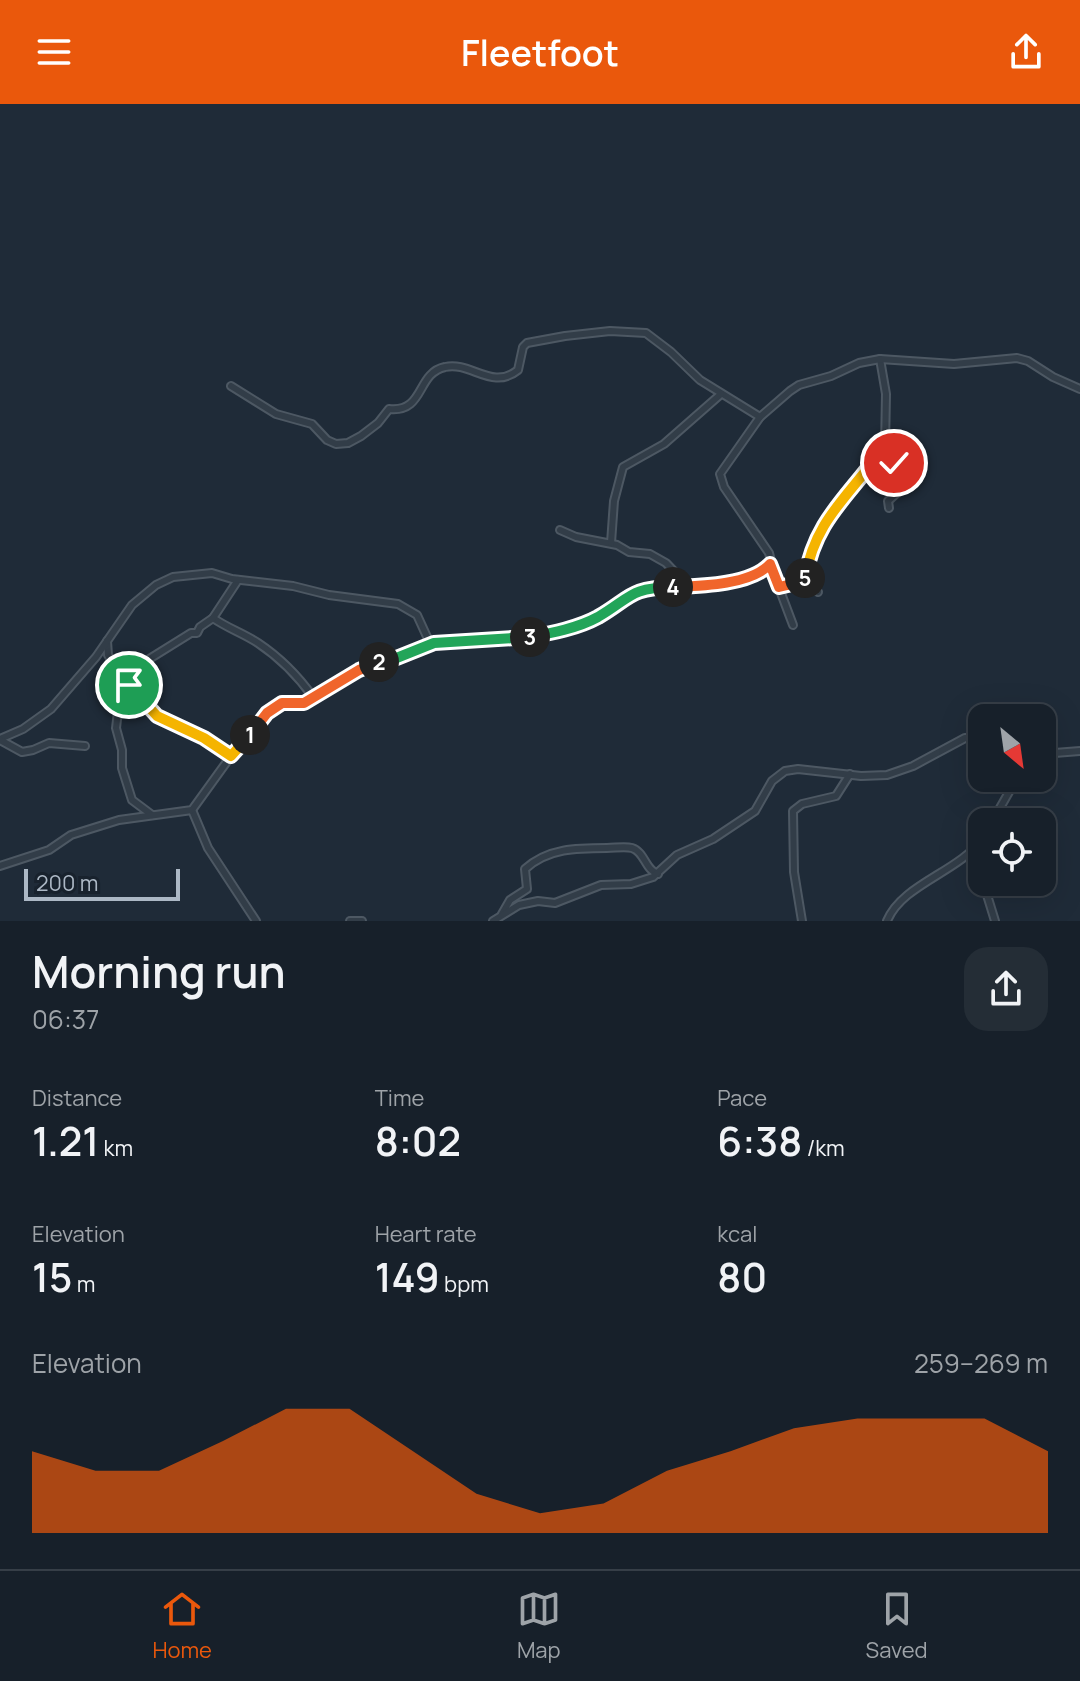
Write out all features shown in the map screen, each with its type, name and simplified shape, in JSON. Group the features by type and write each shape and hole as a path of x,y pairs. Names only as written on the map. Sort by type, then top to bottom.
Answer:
{"street":[{"path":"231,386 276,414 312,424 330,442 345,444 370,430 389,409 401,411 413,402 431,374 438,369 458,367 484,377 503,378 518,370 523,347 527,343 616,331 649,335 700,380 760,417"},
{"path":"793,625 770,564 769,553 727,493 720,477 722,469 748,438 760,417 799,385 831,376 859,363 880,359 954,364 1023,359 1080,389"},
{"path":"805,581 825,521 885,447 886,394 880,359"},
{"path":"611,543 614,501 623,467 664,444 721,394"},
{"path":"878,455 892,462 896,468 899,489 888,501 889,508"},
{"path":"560,530 576,537 611,543 631,553 650,554 666,563 688,586"},
{"path":"0,866 49,850 78,832 119,820 192,810 231,756 270,711 285,701 302,704 367,665 389,661 434,643 540,635 595,619 627,595 638,591 712,585 753,575 770,564"},
{"path":"0,739 23,729 51,709 79,679 137,600 166,579 209,573 398,604 417,615 428,639 434,643"},
{"path":"152,815 135,803 129,791 117,733 119,688 146,661 191,633 195,634 213,618 238,580"},
{"path":"779,587 805,581"},
{"path":"805,581 818,592"},
{"path":"213,618 258,643 296,674 313,697"},
{"path":"107,641 108,655 125,680 159,717 204,738 231,756"},
{"path":"120,711 142,700"},
{"path":"493,921 519,905 538,901 555,903 601,885 637,883 658,874 677,855 713,839 755,811 780,773 798,769 887,775 913,766 968,738"},
{"path":"0,739 22,752 49,743 85,746"},
{"path":"1056,751 1080,751"},
{"path":"802,921 794,872 793,811 802,804 836,796 850,774"},
{"path":"192,810 216,860 256,921"},
{"path":"501,916 510,900 527,889 525,869 534,861 553,853 593,848 632,848 641,855 650,871 658,874"},
{"path":"887,921 898,903 968,854"},
{"path":"988,896 995,921"},
{"path":"350,921 362,921"}],"route":[{"path":"129,685 157,716 212,742 231,756 249,739 267,713 282,703 304,703 367,665 389,661 434,643 516,638 563,630 595,619 627,595 638,591 657,587 712,585 753,575 770,564 779,587 805,581 819,533 833,509 857,484 878,455 894,463"}]}
